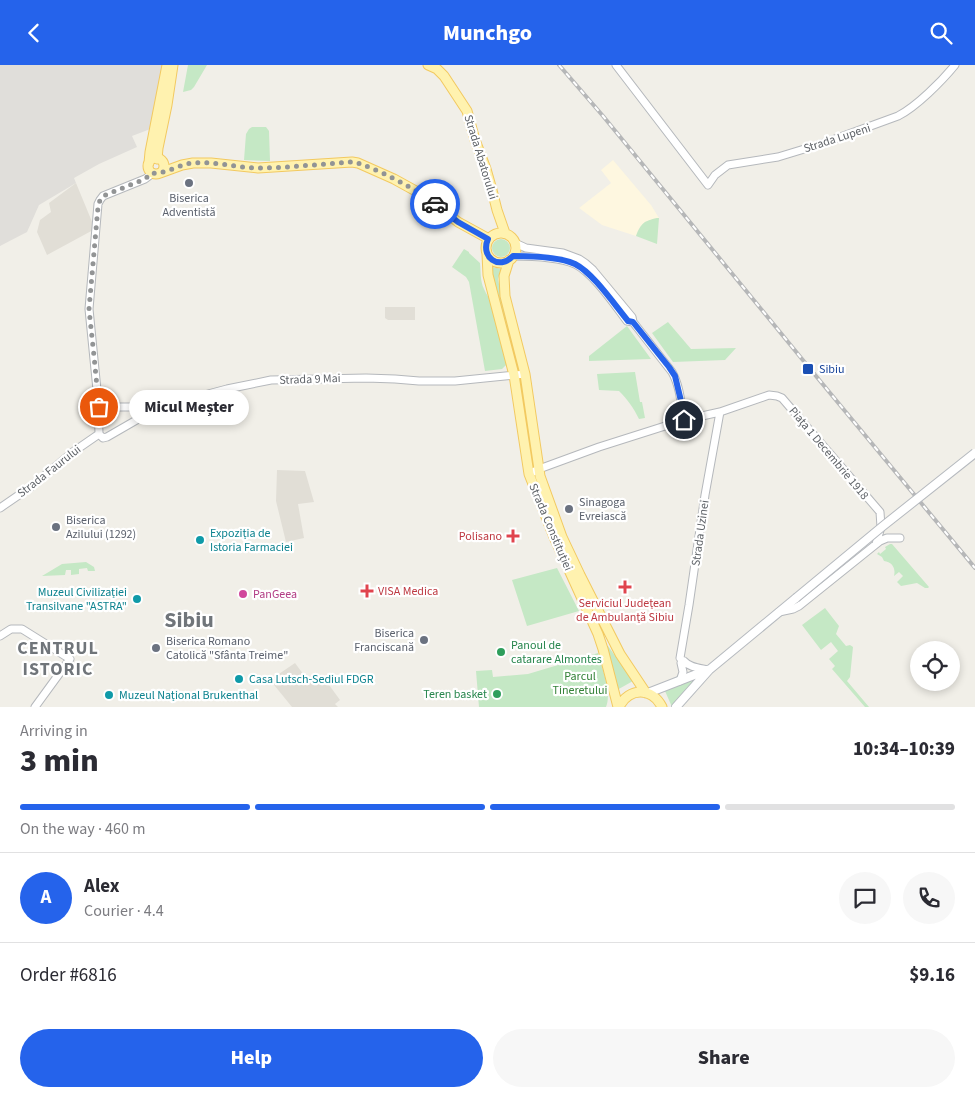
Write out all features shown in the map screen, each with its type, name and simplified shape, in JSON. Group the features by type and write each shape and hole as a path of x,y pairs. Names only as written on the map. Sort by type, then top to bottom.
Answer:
{"main road":[{"path":"153,161 150,152 166,65"},
{"path":"173,65 158,147 153,161 148,168 156,173 193,163 258,168 355,162 394,179 423,195 458,222 488,239"},
{"name":"Strada Abatorului","path":"428,65 444,76 467,111 505,233"},
{"path":"153,161 161,161 163,164 163,168 156,173"},
{"path":"505,233 513,239 515,252 511,258 499,263 487,254 488,239 496,234 505,233"},
{"name":"Strada Constituției","path":"487,254 488,275 514,375 529,475 558,537 604,649 618,707"},
{"name":"Strada Constituției","path":"511,258 504,276 505,296 525,374 539,469 558,537 580,575 620,654 647,693 657,699 662,707"},
{"path":"676,707 709,670 883,526 975,453"},
{"path":"618,707 629,695 647,693 709,670"}],"street":[{"name":"Strada Lupeni","path":"616,65 708,185 715,175 728,165 778,157 824,143 905,113 955,65"},
{"path":"99,435 99,407 89,309 98,204 101,198 156,173"},
{"path":"515,243 526,248 570,255 593,270 632,317 633,322 675,376 684,420"},
{"path":"511,258 554,259 578,266 594,280 628,321 633,322"},
{"name":"Strada 9 Mai","path":"99,407 160,407 227,389 271,380 366,378 455,381 525,374"},
{"name":"Piața 1 Decembrie 1918","path":"529,475 539,469 591,450 684,420 720,412 769,395 777,396 782,398 880,512 881,527 876,544"},
{"name":"Strada Faurului","path":"0,508 32,486 73,452 99,435 103,438 107,437 160,407"},
{"name":"Strada Uzinei","path":"680,681 683,672 681,658 720,412"},
{"path":"779,612 799,606 876,544 887,538 900,538"},
{"path":"0,636 11,629 22,629 70,659 35,707"},
{"path":"681,658 691,667 709,670"}],"shaded area":[{"path":"0,65 165,65 153,128 132,136 137,147 99,164 74,178 76,183 39,205 27,232 0,246"},
{"path":"613,160 651,205 659,218 640,227 636,236 602,225 579,208 611,183 601,170"},
{"path":"76,183 95,229 47,255 37,232 40,220 51,212 49,203"},
{"path":"385,307 415,307 415,320 388,320 385,318"},
{"path":"277,470 305,471 314,502 298,504 304,538 286,542 276,501"},
{"path":"295,663 309,682 317,677 319,681 324,678 340,700 335,704 338,707 292,707 270,680"}],"green space":[{"path":"188,65 207,65 194,87 183,92"},
{"path":"252,127 266,127 269,131 270,161 244,160 246,134"},
{"path":"659,218 657,244 636,236 644,223"},
{"path":"501,239 507,242 510,248 507,254 501,257 495,254 492,248 495,242"},
{"path":"464,249 480,263 482,283 492,304 507,364 502,369 485,371 469,282 466,277 452,267"},
{"path":"492,267 501,269 498,279 516,357 513,358 491,279"},
{"path":"668,322 691,349 736,348 725,360 673,362 652,333"},
{"path":"627,326 651,359 589,361 589,356"},
{"path":"635,372 645,418 639,419 619,391 599,390 597,374"},
{"path":"892,544 928,588 917,583 901,586 897,582 903,576 899,572 894,576 893,566 877,554 879,552 880,554"},
{"path":"86,562 94,567 95,571 88,571 87,568 79,569 79,574 71,575 71,570 66,570 65,575 42,576 62,564"},
{"path":"557,568 579,611 527,626 512,580"},
{"path":"825,608 839,626 836,634 846,646 850,645 853,647 850,677 847,681 869,707 865,707 832,669 835,666 829,659 838,651 831,642 821,650 802,625"},
{"path":"606,646 608,646 633,681 617,690"},
{"name":"Parcul Tineretului","path":"598,653 607,688 608,701 606,707 479,707 476,671 492,670 493,677 528,674"},
{"path":"696,680 672,707 665,691"}],"railway":[{"path":"559,65 975,568"}],"way so far":[{"path":"99,407 89,309 98,207 103,196 145,179 152,173 158,174 188,163 258,168 355,162 394,179 435,204"}],"place":[{"name":"Biserica Adventistă","path":"189,183"},
{"name":"Sibiu","path":"808,369"},
{"name":"Micul Meșter","path":"99,407"},
{"name":"Sinagoga Evreiască","path":"569,509"},
{"name":"Biserica Azilului (1292)","path":"56,527"},
{"name":"Polisano","path":"513,536"},
{"name":"Expoziția de Istoria Farmaciei","path":"200,540"},
{"name":"Serviciul Județean de Ambulanță Sibiu","path":"625,587"},
{"name":"VISA Medica","path":"367,591"},
{"name":"PanGeea","path":"243,594"},
{"name":"Muzeul Civilizației Transilvane \"ASTRA\"","path":"137,599"},
{"name":"Biserica Franciscană","path":"424,640"},
{"name":"Biserica Romano Catolică \"Sfânta Treime\"","path":"156,648"},
{"name":"Panoul de catarare Almontes","path":"501,652"},
{"name":"Casa Lutsch-Sediul FDGR","path":"239,679"},
{"name":"Teren basket","path":"497,694"},
{"name":"Muzeul Național Brukenthal","path":"109,695"}],"district":[{"name":"Sibiu","path":"189,619"},
{"name":"CENTRUL ISTORIC","path":"58,658"}],"route":[{"path":"435,204 458,222 488,239 486,244 487,254 494,261 504,262 513,256 554,259 573,263 584,270 628,321 633,322 669,367 675,376 678,386 684,420"}]}
